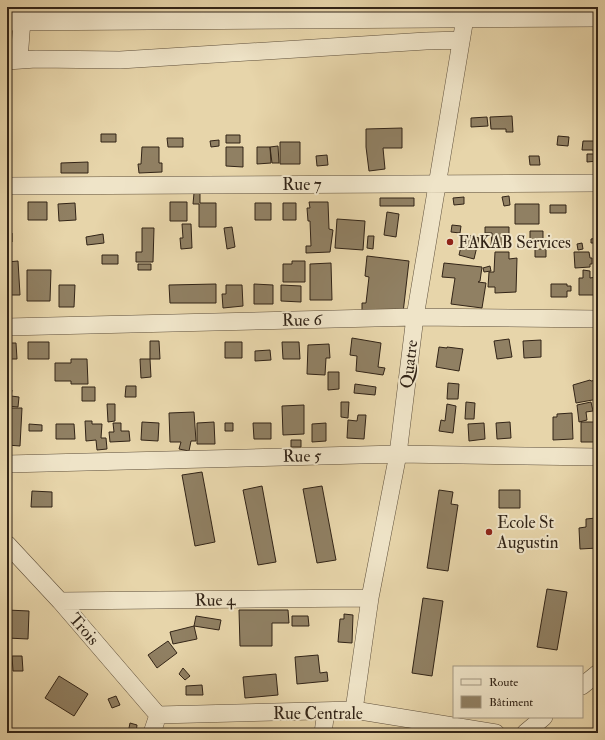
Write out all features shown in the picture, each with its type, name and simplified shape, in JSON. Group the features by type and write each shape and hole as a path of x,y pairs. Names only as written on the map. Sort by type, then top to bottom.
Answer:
{"street":[{"name":"Quatre","path":"354,710 370,598 398,454 415,317 461,40 467,12"},
{"path":"461,40 120,60 13,60 15,20 71,13 593,13"},
{"name":"Rue 7","path":"7,186 598,183"},
{"name":"Rue 6","path":"7,327 415,317 598,319"},
{"name":"Rue 5","path":"7,464 398,454 598,457"},
{"name":"Trois","path":"7,544 60,602 158,715"},
{"name":"Rue 4","path":"60,602 370,598"},
{"path":"583,685 598,673"},
{"name":"Rue Centrale","path":"158,715 354,710 496,733"},
{"path":"323,733 326,711"},
{"path":"152,733 158,715"},
{"path":"524,733 543,718"}],"building":[{"path":"512,116 513,132 506,132 506,129 491,129 490,117"},
{"path":"487,117 488,126 471,127 471,118"},
{"path":"402,128 402,148 383,148 385,169 369,171 366,147 366,129"},
{"path":"101,134 116,134 116,142 101,142"},
{"path":"226,135 240,135 240,143 226,143"},
{"path":"558,136 569,137 568,146 557,145"},
{"path":"167,138 183,138 183,147 168,147"},
{"path":"219,140 219,146 211,147 210,141"},
{"path":"583,141 598,141 598,150 582,150"},
{"path":"280,142 300,142 300,164 280,164"},
{"path":"278,146 279,163 272,163 270,147"},
{"path":"142,147 159,147 159,163 162,163 162,172 139,173 138,164 141,164"},
{"path":"226,147 243,147 243,167 226,166"},
{"path":"257,147 270,147 271,163 257,164"},
{"path":"593,150 598,150 598,161 587,162 587,154 594,154"},
{"path":"327,155 328,165 317,166 316,156"},
{"path":"529,156 539,156 540,165 530,165"},
{"path":"88,162 88,173 61,173 61,163"},
{"path":"194,193 200,193 200,203 216,203 216,227 199,227 199,204 193,204"},
{"path":"509,196 510,205 504,206 502,197"},
{"path":"464,197 464,204 454,205 453,198"},
{"path":"380,198 414,198 414,206 380,206"},
{"path":"28,202 47,202 47,220 28,220"},
{"path":"170,202 187,202 187,221 170,221"},
{"path":"309,202 328,202 329,229 333,230 330,252 306,253 306,246 311,246 310,221 308,221 307,208 310,208"},
{"path":"75,203 76,220 59,221 58,204"},
{"path":"255,203 271,203 271,220 255,220"},
{"path":"283,203 296,203 296,220 283,220"},
{"path":"515,204 539,204 539,224 515,224"},
{"path":"550,205 566,205 566,213 550,213"},
{"path":"387,212 399,214 396,237 384,235"},
{"path":"337,219 365,221 363,250 335,248"},
{"path":"182,224 191,224 192,248 181,249 180,238 183,238"},
{"path":"452,225 461,226 460,233 451,232"},
{"path":"232,227 235,247 227,249 224,228"},
{"path":"485,227 509,227 509,236 505,240 510,240 510,245 491,245 492,233 485,233"},
{"path":"142,228 154,228 153,262 136,262 136,252 142,252"},
{"path":"530,231 543,231 543,243 530,243"},
{"path":"7,233 12,233 12,242 7,242"},
{"path":"103,234 104,243 87,245 86,237"},
{"path":"464,234 479,238 474,259 459,255"},
{"path":"368,236 374,236 373,249 367,248"},
{"path":"597,238 597,243 591,243 591,239"},
{"path":"582,243 583,249 578,250 577,244"},
{"path":"535,249 546,249 546,257 535,257"},
{"path":"495,252 509,252 509,259 517,258 516,292 495,293 495,287 488,287 489,272 494,272"},
{"path":"574,252 589,252 590,258 592,258 592,264 590,264 590,267 575,268"},
{"path":"102,255 118,255 118,264 102,264"},
{"path":"367,256 409,261 403,313 362,313 362,303 366,303 369,277 365,276"},
{"path":"18,261 20,295 7,295 7,262"},
{"path":"292,261 305,261 305,282 283,282 283,264 292,264"},
{"path":"331,263 332,300 310,300 310,264"},
{"path":"444,263 482,267 480,281 478,282 486,283 482,308 451,304 455,278 442,277"},
{"path":"138,264 151,264 151,270 138,270"},
{"path":"490,266 491,271 484,272 483,268"},
{"path":"27,270 51,270 50,301 27,301"},
{"path":"583,270 590,271 590,278 596,277 597,295 579,295 579,278 583,278"},
{"path":"216,284 216,303 170,303 169,285"},
{"path":"254,284 273,285 273,304 254,304"},
{"path":"551,284 567,284 567,286 571,286 571,291 567,291 567,297 551,297"},
{"path":"59,285 75,285 74,307 59,307"},
{"path":"226,285 242,285 243,306 223,308 222,294 226,294"},
{"path":"281,285 301,286 301,302 281,301"},
{"path":"352,338 381,343 378,367 385,368 383,375 356,371 357,356 350,355"},
{"path":"509,339 512,357 497,359 494,341"},
{"path":"541,340 541,357 524,358 523,341"},
{"path":"150,341 159,341 160,359 150,359"},
{"path":"28,342 49,342 49,359 28,359"},
{"path":"225,342 242,342 242,358 225,358"},
{"path":"282,342 299,342 300,359 283,359"},
{"path":"7,343 16,343 17,359 8,359"},
{"path":"329,344 330,358 326,358 325,375 307,374 308,345"},
{"path":"439,347 463,349 459,371 436,367"},
{"path":"270,350 271,360 255,361 255,351"},
{"path":"71,359 87,359 88,384 71,384 71,381 55,381 55,363 71,363"},
{"path":"140,359 150,359 151,377 141,378"},
{"path":"328,372 339,372 339,389 328,390"},
{"path":"590,380 597,380 598,399 576,403 573,385"},
{"path":"448,383 459,384 458,399 447,399"},
{"path":"355,384 376,387 375,395 354,393"},
{"path":"126,386 136,386 136,397 125,397"},
{"path":"82,387 95,387 95,401 82,401"},
{"path":"7,389 12,390 11,396 19,397 18,407 7,406"},
{"path":"341,402 349,402 348,418 341,417"},
{"path":"466,402 475,403 474,419 465,419"},
{"path":"591,402 593,411 586,412 587,420 579,422 577,405"},
{"path":"107,404 115,404 115,421 108,422"},
{"path":"447,404 456,406 453,433 439,431 441,420 445,421"},
{"path":"304,405 304,434 283,435 282,406"},
{"path":"7,408 22,408 20,446 7,445"},
{"path":"194,412 196,441 191,441 189,451 179,449 181,442 170,442 169,413"},
{"path":"572,413 573,439 553,440 553,417 557,417 557,414"},
{"path":"358,415 366,415 364,439 347,438 348,420 357,421"},
{"path":"85,421 92,421 92,424 102,424 101,438 106,438 107,449 97,450 96,440 86,441"},
{"path":"142,422 159,423 158,441 141,440"},
{"path":"214,422 215,444 197,444 197,423"},
{"path":"510,422 511,438 497,439 496,423"},
{"path":"581,422 597,422 597,442 581,442"},
{"path":"113,423 121,423 121,431 129,431 130,441 110,442 109,432 114,432"},
{"path":"225,423 233,423 233,431 225,431"},
{"path":"253,423 271,423 271,439 254,439"},
{"path":"326,423 326,441 312,442 312,424"},
{"path":"484,423 485,439 469,441 468,424"},
{"path":"29,424 42,425 42,431 29,431"},
{"path":"56,424 74,424 75,439 56,439"},
{"path":"291,440 301,440 301,447 291,447"},
{"path":"202,472 215,542 195,546 182,475"},
{"path":"596,485 598,485 598,511 596,511"},
{"path":"262,486 276,562 258,565 243,490"},
{"path":"322,486 336,560 317,563 303,489"},
{"path":"439,490 453,492 451,504 458,505 448,571 427,568"},
{"path":"499,490 520,490 520,508 499,508"},
{"path":"32,491 52,492 52,507 31,507"},
{"path":"596,511 598,511 598,548 580,549 579,528 586,527 586,519 596,518"},
{"path":"547,589 567,592 557,650 537,647"},
{"path":"423,598 443,601 432,676 412,673"},
{"path":"7,610 29,611 28,639 7,638"},
{"path":"239,610 288,610 289,623 272,623 272,646 240,646"},
{"path":"344,614 353,615 352,643 338,642 340,619 344,619"},
{"path":"196,616 221,620 219,630 194,626"},
{"path":"292,616 308,616 309,626 292,626"},
{"path":"194,626 197,639 173,644 170,632"},
{"path":"168,641 177,653 157,668 148,655"},
{"path":"318,655 320,673 327,672 328,681 297,684 295,657"},
{"path":"12,656 22,656 23,671 13,671"},
{"path":"183,668 190,676 185,680 179,674"},
{"path":"276,674 278,695 245,698 243,677"},
{"path":"59,676 88,694 74,716 45,698"},
{"path":"202,685 203,695 186,695 186,686"},
{"path":"116,696 120,705 112,708 108,699"},
{"path":"130,723 137,725 136,733 128,733"}],"place":[{"name":"FAKAB Services","path":"450,242"},
{"name":"Ecole St Augustin","path":"489,532"}]}
